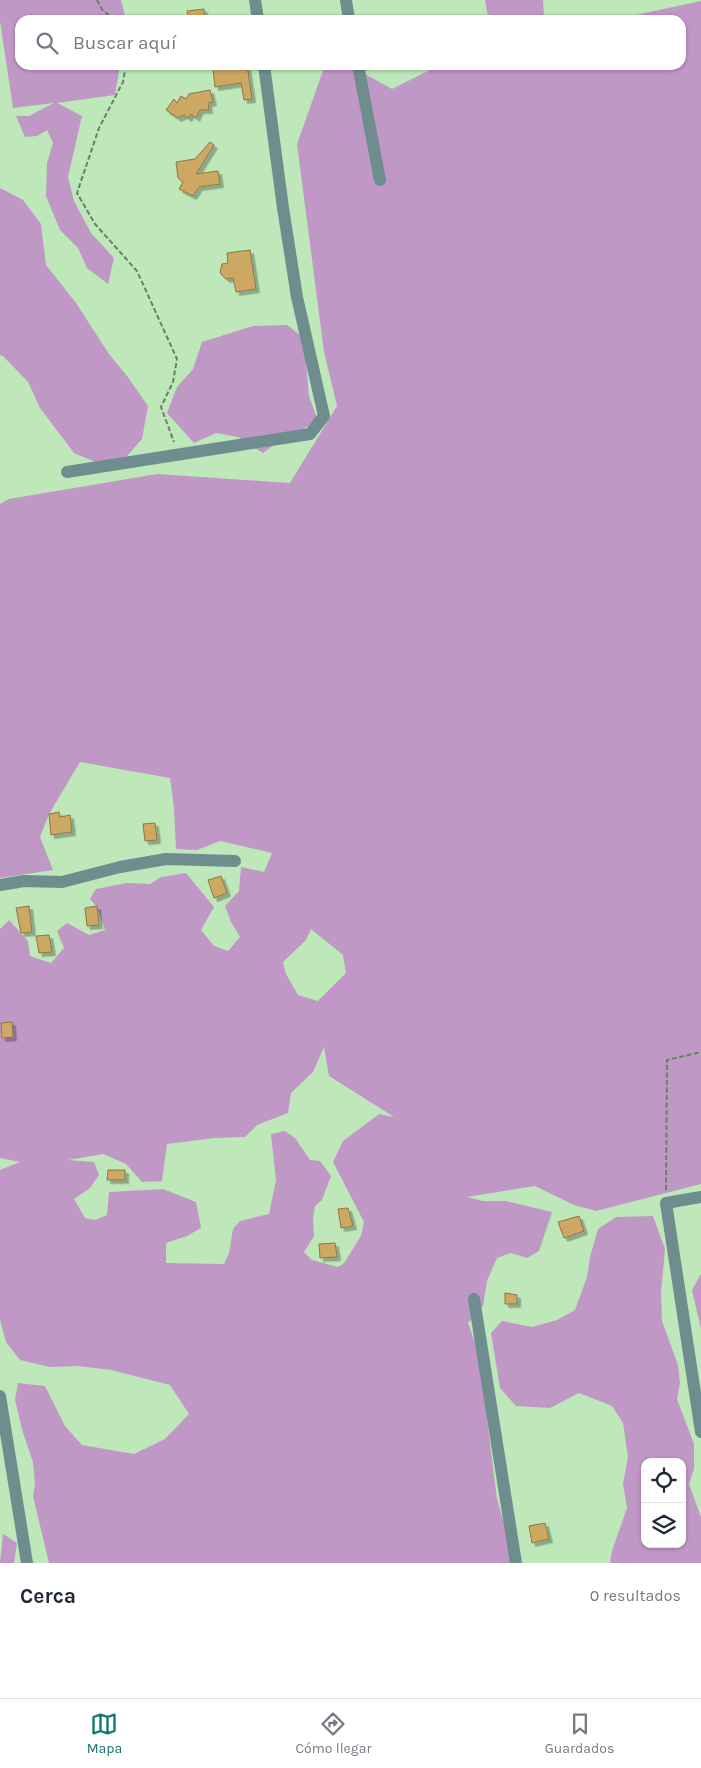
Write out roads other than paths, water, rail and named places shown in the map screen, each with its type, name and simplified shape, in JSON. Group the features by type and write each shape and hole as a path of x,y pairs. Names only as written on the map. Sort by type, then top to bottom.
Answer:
{"street":[{"path":"255,0 257,15"},
{"path":"346,0 348,15"},
{"path":"67,472 310,434 324,416 297,297 265,70"},
{"path":"359,70 380,180"},
{"path":"0,885 24,881 62,882 120,867 166,859 235,861"},
{"path":"701,1197 666,1203 701,1432"},
{"path":"474,1299 516,1563"},
{"path":"0,1396 27,1563"}]}
